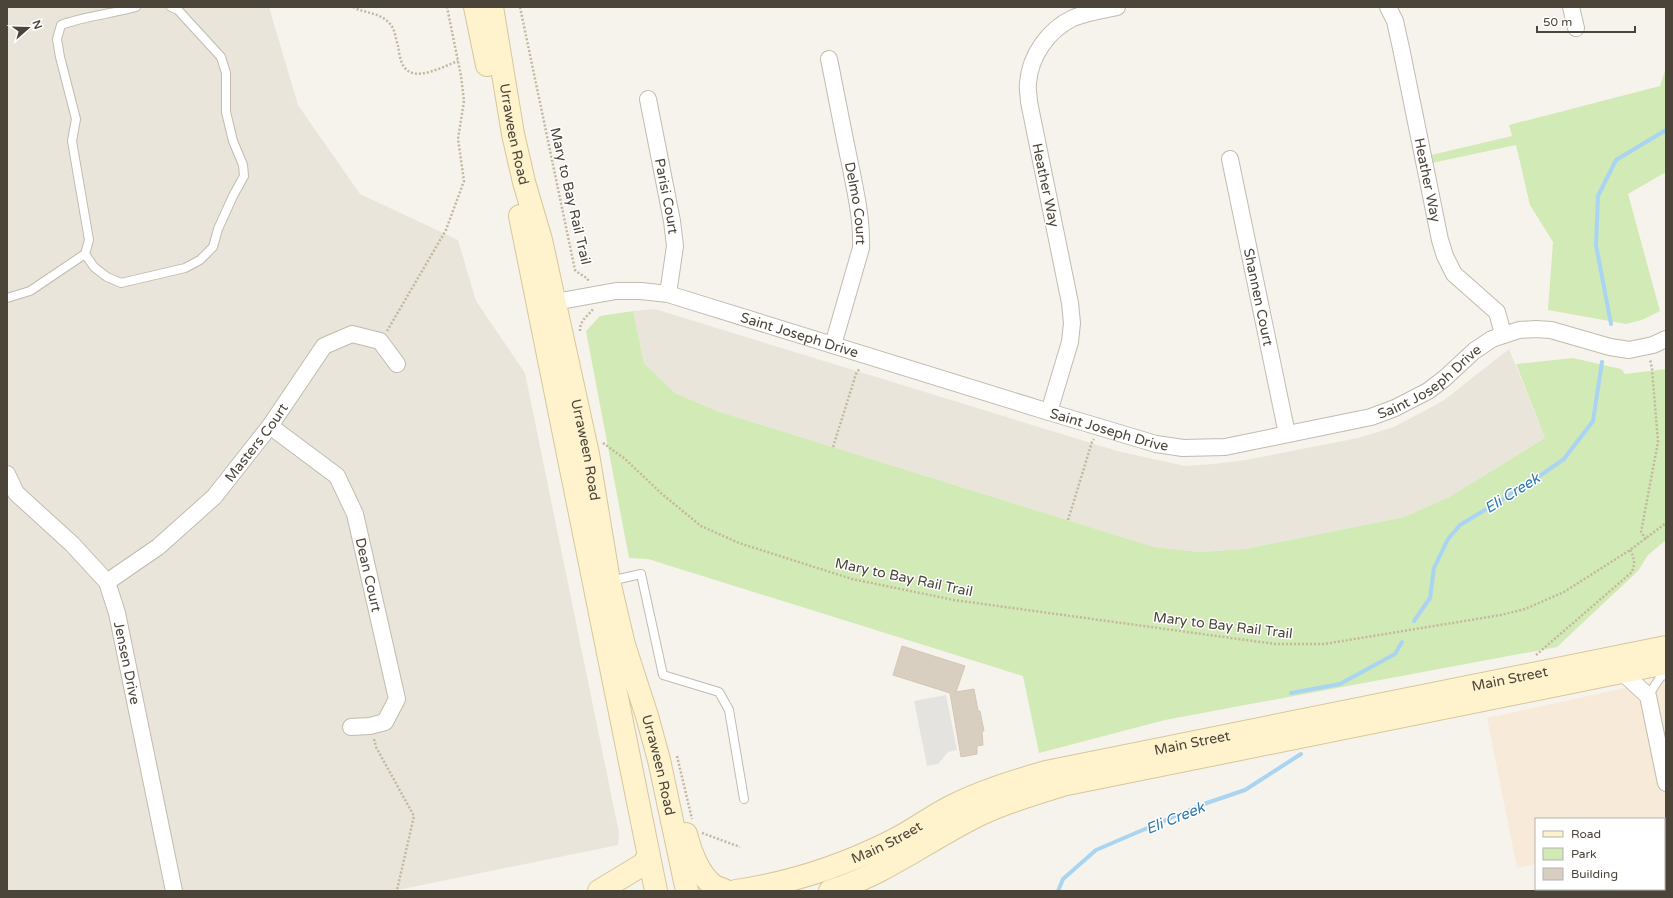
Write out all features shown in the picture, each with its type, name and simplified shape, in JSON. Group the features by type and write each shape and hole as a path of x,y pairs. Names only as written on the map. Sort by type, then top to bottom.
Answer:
{"main road":[{"name":"Urraween Road","path":"475,7 547,304 588,454 609,581 624,645 648,716 687,891"},
{"name":"Urraween Road","path":"492,7 513,134 540,240 547,304 656,891"},
{"name":"Main Street","path":"736,891 792,879 840,864 894,840 951,806 1004,784 1046,772 1666,647"},
{"name":"Main Street","path":"830,891 872,875 979,815 1011,801 1062,785 1652,671"},
{"path":"648,716 670,756 688,842 697,864 706,878 715,886 726,891"},
{"path":"863,891 907,870 928,843"},
{"path":"599,891 642,865 649,857"}],"street":[{"name":"Heather Way","path":"1049,412 1070,342 1072,323 1070,303 1029,102 1029,73 1038,52 1059,26 1074,18 1117,7"},
{"name":"Heather Way","path":"1388,7 1394,21 1401,48 1440,240 1445,256 1454,274 1497,312 1503,334"},
{"path":"1572,7 1576,28"},
{"name":"Delmo Court","path":"829,60 861,219 861,248 833,345"},
{"name":"Parisi Court","path":"648,99 672,221 674,246 668,294"},
{"name":"Shannen Court","path":"1230,159 1287,434"},
{"name":"Saint Joseph Drive","path":"547,304 616,291 641,291 668,294 1101,428 1156,444 1183,448 1225,447 1371,417 1395,408 1428,391 1445,378 1474,351 1492,339 1503,334 1519,330 1551,330 1610,347 1629,350 1653,345 1666,339"},
{"name":"Masters Court","path":"107,582 158,547 214,498 270,426 324,346 352,334 380,342"},
{"path":"380,342 397,364"},
{"name":"Dean Court","path":"270,426 337,476 355,514 397,699 386,722 370,726 351,727"},
{"name":"Jensen Drive","path":"7,474 16,493 72,544 107,582 117,613 174,891"},
{"path":"1652,671 1648,696 1666,783"}],"lane":[{"path":"7,298 30,291 85,254 89,240 72,142 76,118 60,57 57,39 61,25 78,19 113,13 136,7"},
{"path":"85,254 94,267 107,277 121,283 185,268 200,260 213,247 218,229 244,176 243,165 233,141 226,112 226,73 221,57 178,10 171,7"},
{"path":"609,581 641,574 663,675 719,692 729,710 744,799"},
{"path":"1648,696 1652,671"}],"path":[{"path":"353,7 384,18 393,26 403,66 409,72 421,75 458,61"},
{"path":"380,342 446,230 464,181 458,139 464,101 458,61 447,7"},
{"name":"Mary to Bay Rail Trail","path":"520,7 575,270 580,275 587,278 592,295"},
{"path":"581,337 580,328 583,319 593,308 592,295"},
{"path":"833,447 856,374 864,364 867,355"},
{"path":"1646,539 1641,532 1658,442 1652,369 1649,355"},
{"path":"1068,520 1092,442 1098,436 1101,428"},
{"name":"Mary to Bay Rail Trail","path":"601,436 603,443 625,459 662,494 702,526 739,543 852,579 954,600 1275,644 1324,644 1501,615 1525,609 1564,592 1630,550 1666,523"},
{"path":"1534,657 1632,572 1635,559 1630,550"},
{"path":"370,726 376,747 414,816 397,890"},
{"path":"701,832 740,847"}],"shaded area":[{"path":"7,7 269,7 298,105 360,194 458,240 476,301 525,373 619,833 618,845 393,891 7,891"},
{"path":"655,309 1117,451 1185,466 1246,460 1358,438 1394,427 1443,401 1509,349 1545,438 1449,497 1404,517 1245,549 1199,552 1154,547 717,411 675,393 644,363 633,311"},
{"path":"1666,679 1666,838 1665,818 1535,818 1535,864 1517,868 1487,718"},
{"path":"946,695 957,750 948,752 938,764 927,766 914,701"}],"green space":[{"path":"1666,68 1666,172 1628,194 1660,311 1642,320 1626,324 1548,310 1553,242 1530,205 1516,145 1432,163 1431,155 1512,136 1509,125 1660,86"},
{"path":"633,311 644,363 675,393 717,411 1154,547 1199,552 1245,549 1404,517 1449,497 1545,438 1516,364 1573,358 1621,369 1625,374 1666,369 1666,540 1648,555 1638,571 1557,647 1165,720 1039,753 1023,676 648,559 629,558 586,331 600,316"}],"building":[{"path":"902,646 965,666 956,692 974,689 978,711 980,711 984,731 982,731 983,745 977,746 977,754 961,757 950,693 893,675"}],"waterway":[{"name":"Eli Creek","path":"1611,324 1596,245 1598,196 1616,160 1666,130"},
{"name":"Eli Creek","path":"1414,621 1430,598 1434,568 1448,539 1460,525 1531,482 1564,459 1593,421 1602,362"},
{"name":"Eli Creek","path":"1291,693 1340,684 1395,654 1402,642"},
{"name":"Eli Creek","path":"1058,891 1063,879 1096,850 1201,805 1245,790 1301,754"}]}
